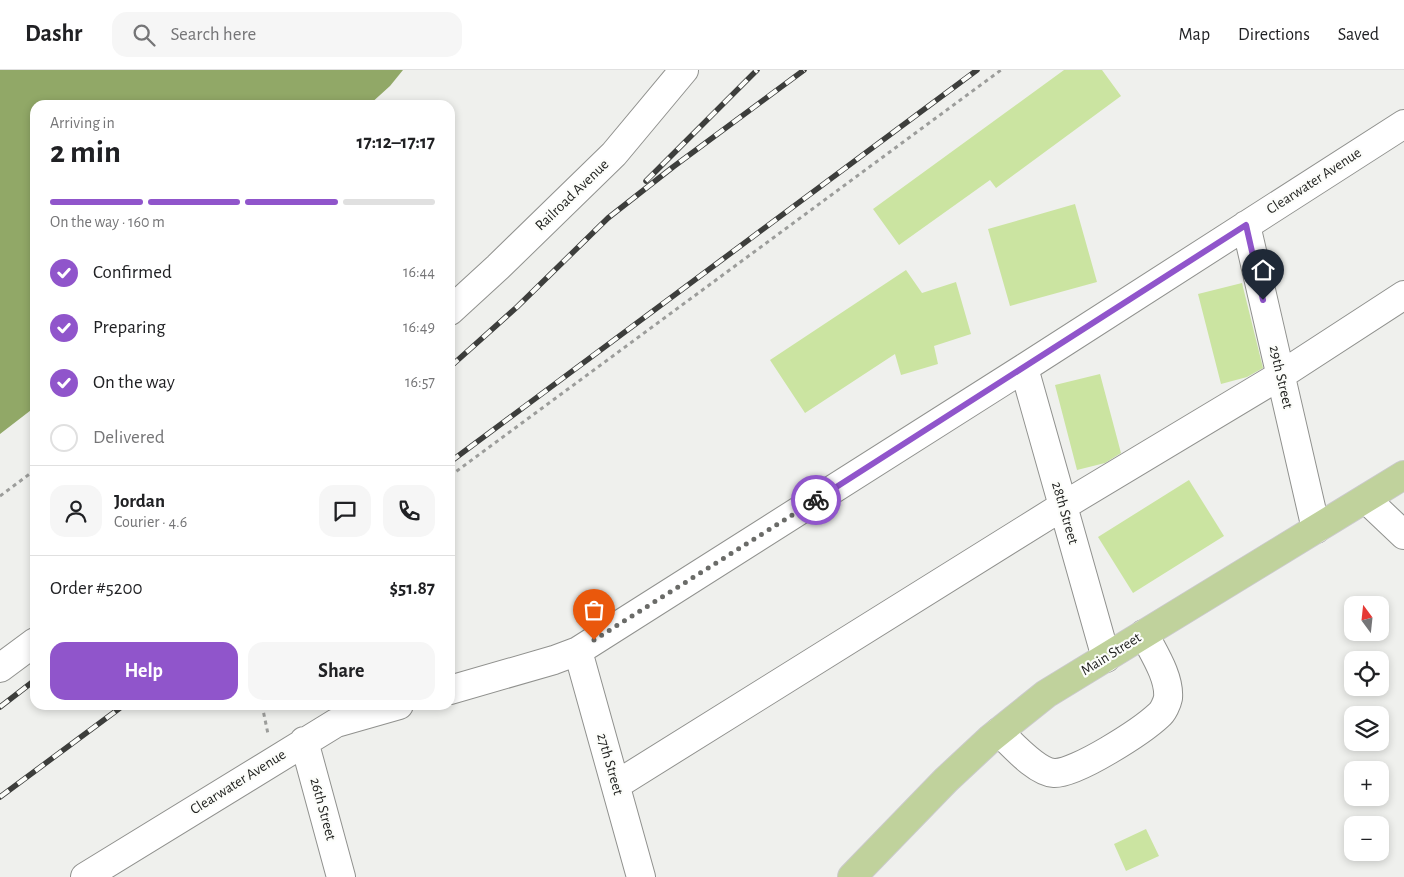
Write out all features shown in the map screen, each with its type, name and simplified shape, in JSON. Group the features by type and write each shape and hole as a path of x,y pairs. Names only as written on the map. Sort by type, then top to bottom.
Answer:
{"main road":[{"name":"Main Street","path":"852,877 946,780 999,732 1046,694 1404,475"}],"street":[{"name":"Railroad Avenue","path":"455,306 614,154 684,70"},
{"name":"Clearwater Avenue","path":"455,689 554,660 578,651 1404,124"},
{"name":"29th Street","path":"1246,225 1316,529"},
{"path":"616,785 1063,506 1281,375 1404,296"},
{"name":"28th Street","path":"1024,368 1106,658"},
{"path":"1366,499 1404,535"},
{"path":"999,732 1032,763 1052,773 1074,770 1111,749 1161,714 1168,698 1165,680 1144,634"},
{"path":"0,668 30,646"},
{"name":"27th Street","path":"578,651 642,877"},
{"name":"Clearwater Avenue","path":"85,877 304,741 336,723 382,710"},
{"name":"26th Street","path":"304,741 341,877"}],"path":[{"path":"455,472 1002,70"},
{"path":"0,496 30,474"}],"shaded area":[{"path":"0,70 403,70 390,86 375,100 30,100 30,411 0,434"}],"building":[{"path":"1064,70 1102,70 1121,96 996,188 990,180 899,245 873,209"},
{"path":"1075,204 1097,282 1010,306 988,229"},
{"path":"906,270 922,293 956,282 971,334 934,346 938,364 901,375 895,354 805,413 770,360"},
{"path":"1242,283 1263,368 1247,377 1221,384 1198,294"},
{"path":"1100,374 1121,453 1105,463 1077,470 1055,385"},
{"path":"1189,480 1224,536 1133,593 1098,537"},
{"path":"1146,829 1159,856 1126,871 1114,844"}],"railway":[{"path":"646,181 757,70"},
{"path":"455,363 517,307 608,218 673,167 804,70"},
{"path":"455,458 977,70"},
{"path":"0,707 30,684"},
{"path":"0,797 117,710"}],"way so far":[{"path":"594,640 816,500"}],"route":[{"path":"816,500 1246,225 1263,300"}]}
